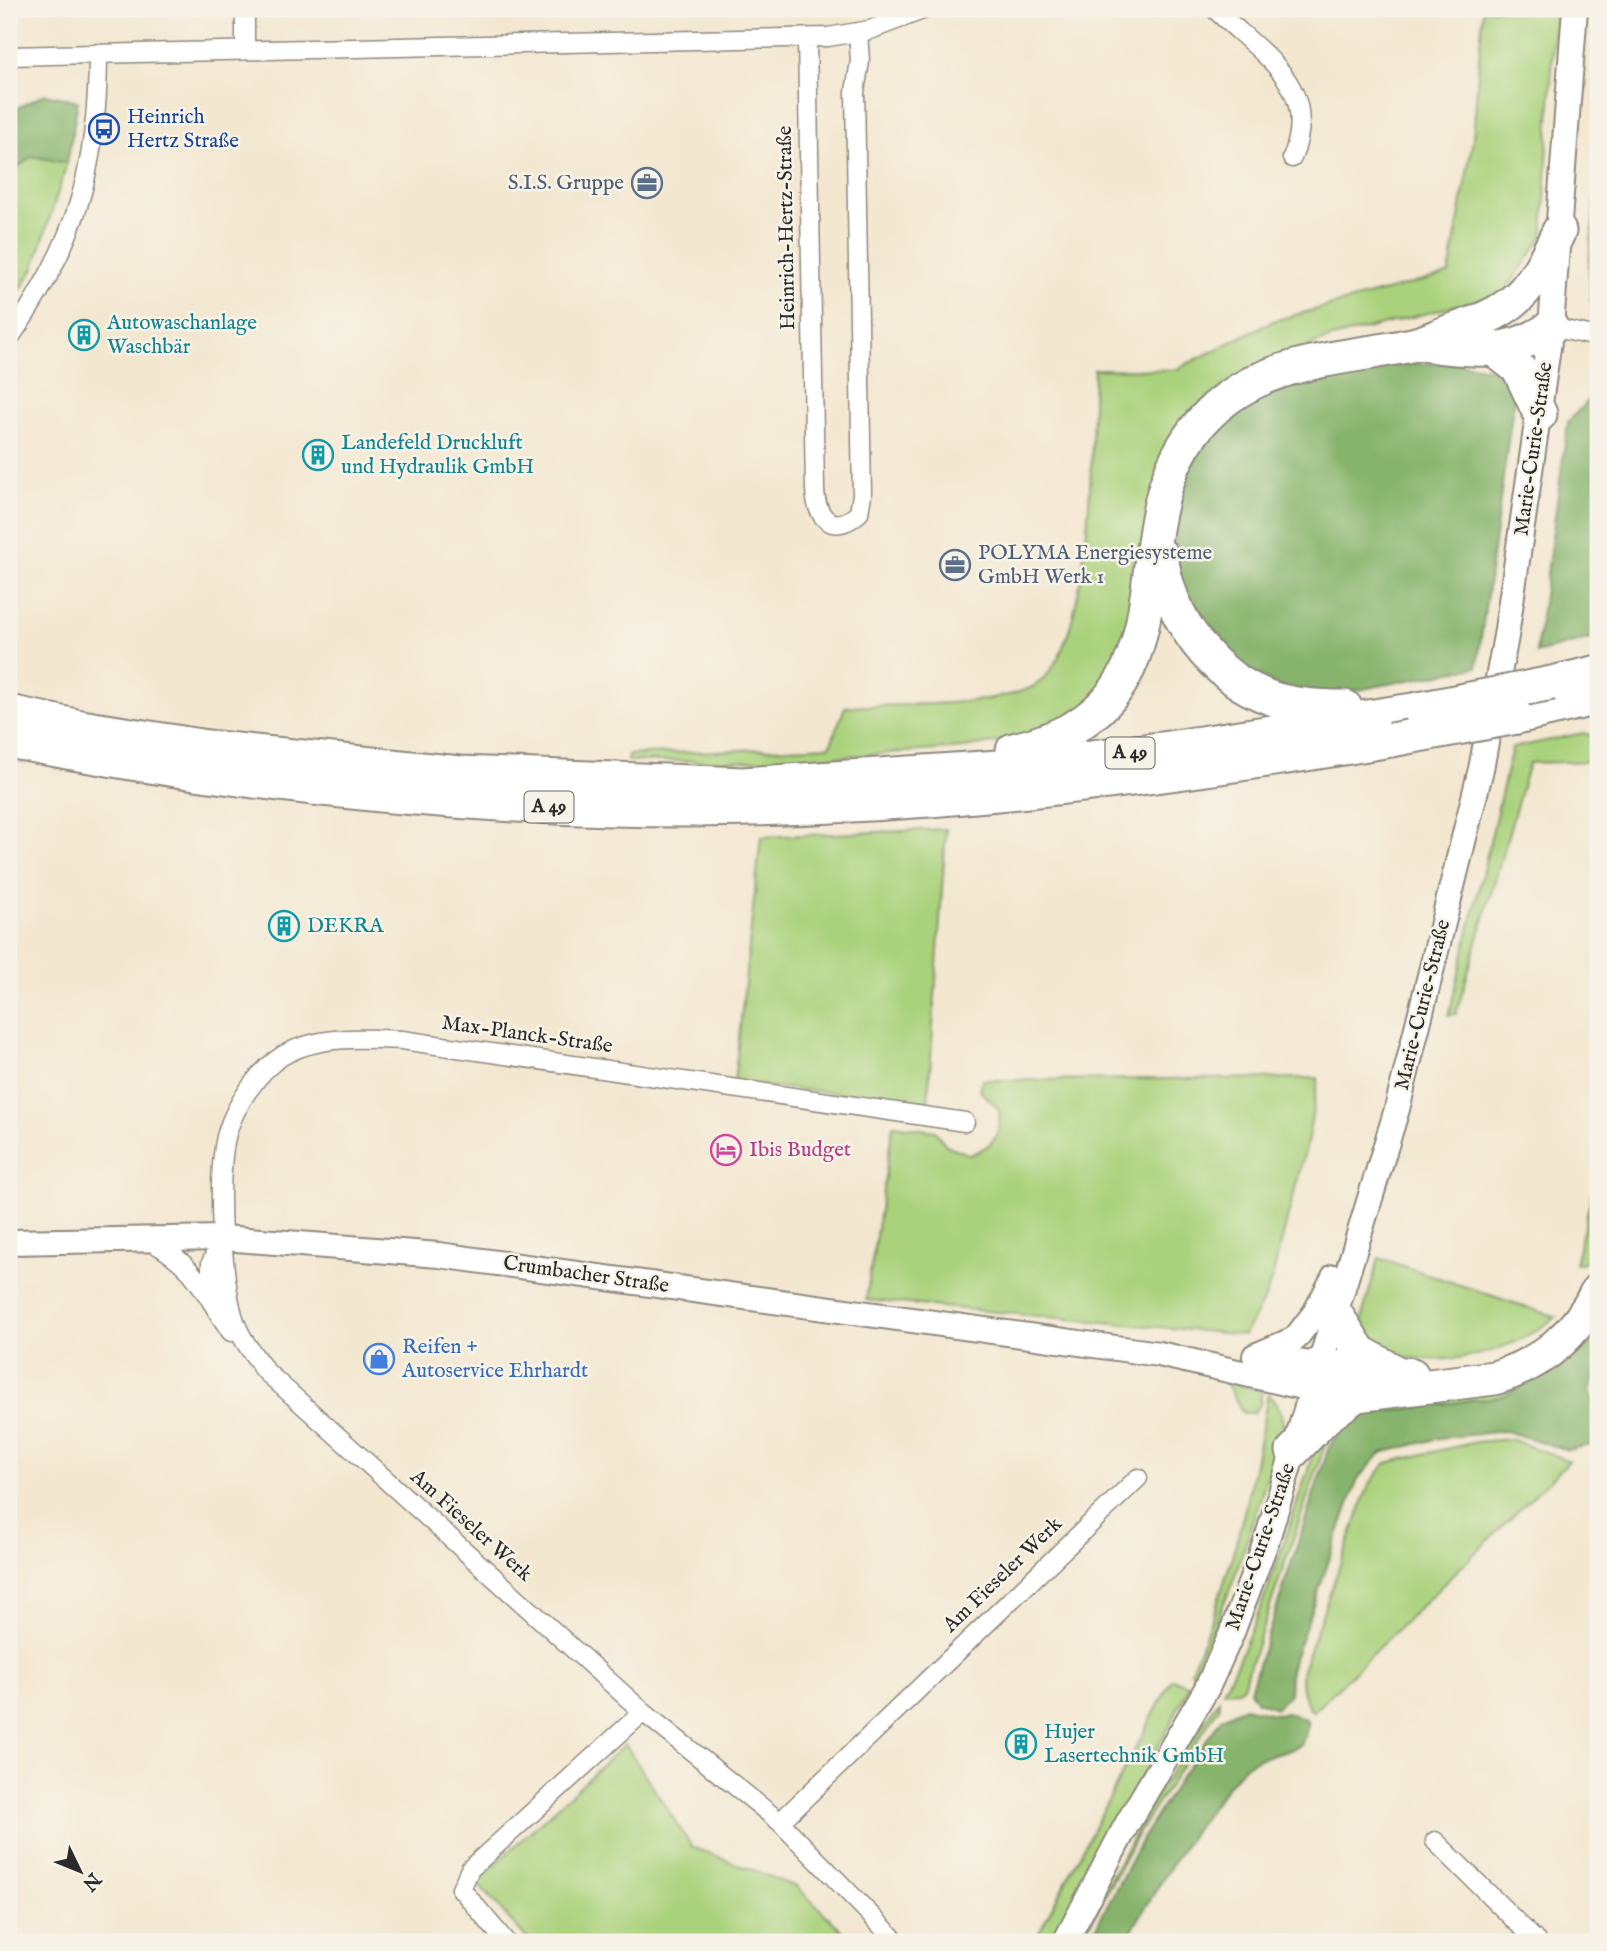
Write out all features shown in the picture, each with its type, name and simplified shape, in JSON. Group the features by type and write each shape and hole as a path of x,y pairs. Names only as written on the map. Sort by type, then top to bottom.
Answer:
{"highway":[{"path":"1488,337 1545,260 1559,231"},
{"path":"861,778 1047,742 1091,716 1113,694 1134,656 1142,631 1157,525 1172,464 1189,435 1209,413 1239,390 1300,364 1418,343 1488,337 1551,327"},
{"path":"1488,337 1519,369 1540,414"},
{"path":"1157,525 1167,585 1181,621 1199,645 1231,676 1269,698 1293,704 1401,717"},
{"name":"A 49","path":"9,741 177,772 276,786 386,797 615,810 778,808 1003,794 1092,785 1401,717 1539,707 1598,672"},
{"name":"A 49","path":"9,712 81,727 207,747 460,773 743,784 861,778 1162,750 1401,717 1539,707 1598,698"},
{"path":"1539,707 1598,720"},
{"path":"1296,1440 1356,1395 1494,1378 1516,1372 1554,1348 1589,1309 1598,1290"},
{"path":"1335,1313 1360,1352 1397,1373"},
{"path":"1314,1377 1397,1373 1456,1382"},
{"path":"1314,1377 1356,1395"}],"main road":[{"name":"Marie-Curie-Straße","path":"1065,1942 1127,1824 1207,1688 1231,1635 1267,1539 1397,1109 1481,769 1540,414 1551,327 1575,9"},
{"path":"1296,1440 1280,1398 1257,1367 1295,1339 1314,1313 1357,1237"},
{"name":"Crumbacher Straße","path":"9,1242 223,1238 439,1255 1314,1377"}],"street":[{"path":"245,9 245,49"},
{"path":"9,56 807,38 858,33 925,9"},
{"path":"1215,9 1290,83 1301,107 1301,136 1292,159"},
{"name":"Heinrich-Hertz-Straße","path":"807,38 816,503 822,517 835,524 849,522 859,513 862,495 855,92 860,61 858,33"},
{"path":"9,339 35,302 59,258 79,209 92,157 98,110 98,53"},
{"path":"1551,327 1598,337"},
{"name":"Max-Planck-Straße","path":"223,1238 224,1150 233,1116 253,1085 281,1056 320,1043 349,1039 402,1040 965,1122"},
{"path":"211,1297 211,1263 223,1238"},
{"name":"Am Fieseler Werk","path":"223,1238 227,1294 234,1318 252,1353 268,1374"},
{"name":"Am Fieseler Werk","path":"149,1240 188,1266 240,1344 268,1374 643,1712 780,1822 897,1942"},
{"name":"Am Fieseler Werk","path":"780,1822 1138,1478"},
{"path":"506,1942 461,1889 470,1869 643,1712"},
{"path":"1435,1840 1537,1942"}],"green space":[{"path":"1483,9 1555,9 1543,237 1504,293 1332,338 1253,366 1207,398 1135,623 1114,672 1085,708 1023,738 964,748 776,761 628,761 628,755 830,746 845,707 990,699 1030,688 1052,669 1067,635 1086,542 1094,369 1175,370 1273,321 1449,274 1473,139"},
{"path":"45,94 78,101 67,163 32,156 9,174 9,112"},
{"path":"32,156 67,163 34,268 9,308 9,174"},
{"path":"1598,162 1598,306 1591,303 1589,267"},
{"path":"1454,362 1499,370 1515,391 1477,667 1337,694 1278,687 1234,659 1203,623 1179,578 1173,524 1191,462 1224,423 1266,392 1352,367"},
{"path":"1598,389 1598,637 1536,653 1568,422"},
{"path":"1583,733 1598,737 1598,761 1529,763 1456,1014 1449,1015 1512,748"},
{"path":"946,829 928,1102 734,1083 761,837"},
{"path":"1318,1078 1308,1139 1273,1274 1266,1296 1244,1335 866,1300 893,1125 935,1131 946,1145 970,1155 979,1151 995,1138 999,1126 999,1109 980,1091 982,1080"},
{"path":"1598,1169 1598,1248 1595,1259 1575,1264"},
{"path":"1379,1258 1556,1317 1515,1342 1471,1356 1425,1359 1377,1351 1362,1326 1363,1313"},
{"path":"1598,1326 1598,1369 1590,1390 1598,1412 1598,1446 1588,1445 1568,1450 1505,1431 1440,1438 1381,1453 1358,1479 1290,1670 1289,1695 1276,1708 1257,1701 1250,1690 1329,1447 1341,1431 1356,1419 1369,1414 1504,1396 1564,1363"},
{"path":"1226,1382 1262,1391 1260,1404 1253,1413 1243,1413"},
{"path":"1521,1388 1482,1402 1377,1413 1356,1418 1359,1409"},
{"path":"1268,1393 1280,1409 1284,1427 1233,1581 1194,1676 1191,1670 1218,1602 1238,1534 1255,1465"},
{"path":"1328,1436 1243,1686 1238,1690 1223,1691 1263,1600 1317,1442"},
{"path":"1510,1439 1569,1461 1313,1712 1303,1692 1302,1670 1369,1485 1386,1463 1476,1442"},
{"path":"1172,1679 1189,1686 1173,1719 1054,1942 1034,1942"},
{"path":"1219,1699 1219,1707 1136,1837 1080,1942 1075,1942 1158,1792"},
{"path":"1244,1707 1273,1714 1291,1713 1307,1720 1306,1734 1301,1743 1293,1749 1261,1758 1242,1769 1194,1831 1125,1942 1088,1942 1142,1839 1180,1778 1222,1718"},
{"path":"625,1744 692,1847 797,1887 854,1942 530,1942 476,1882"}],"place":[{"name":"Heinrich Hertz Straße","path":"104,129"},
{"name":"S.I.S. Gruppe","path":"647,183"},
{"name":"Autowaschanlage Waschbär","path":"84,335"},
{"name":"Landefeld Druckluft und Hydraulik GmbH","path":"318,455"},
{"name":"POLYMA Energiesysteme GmbH Werk 1","path":"955,565"},
{"name":"DEKRA","path":"284,926"},
{"name":"Ibis Budget","path":"726,1150"},
{"name":"Reifen + Autoservice Ehrhardt","path":"379,1359"},
{"name":"Hujer Lasertechnik GmbH","path":"1021,1744"}]}
